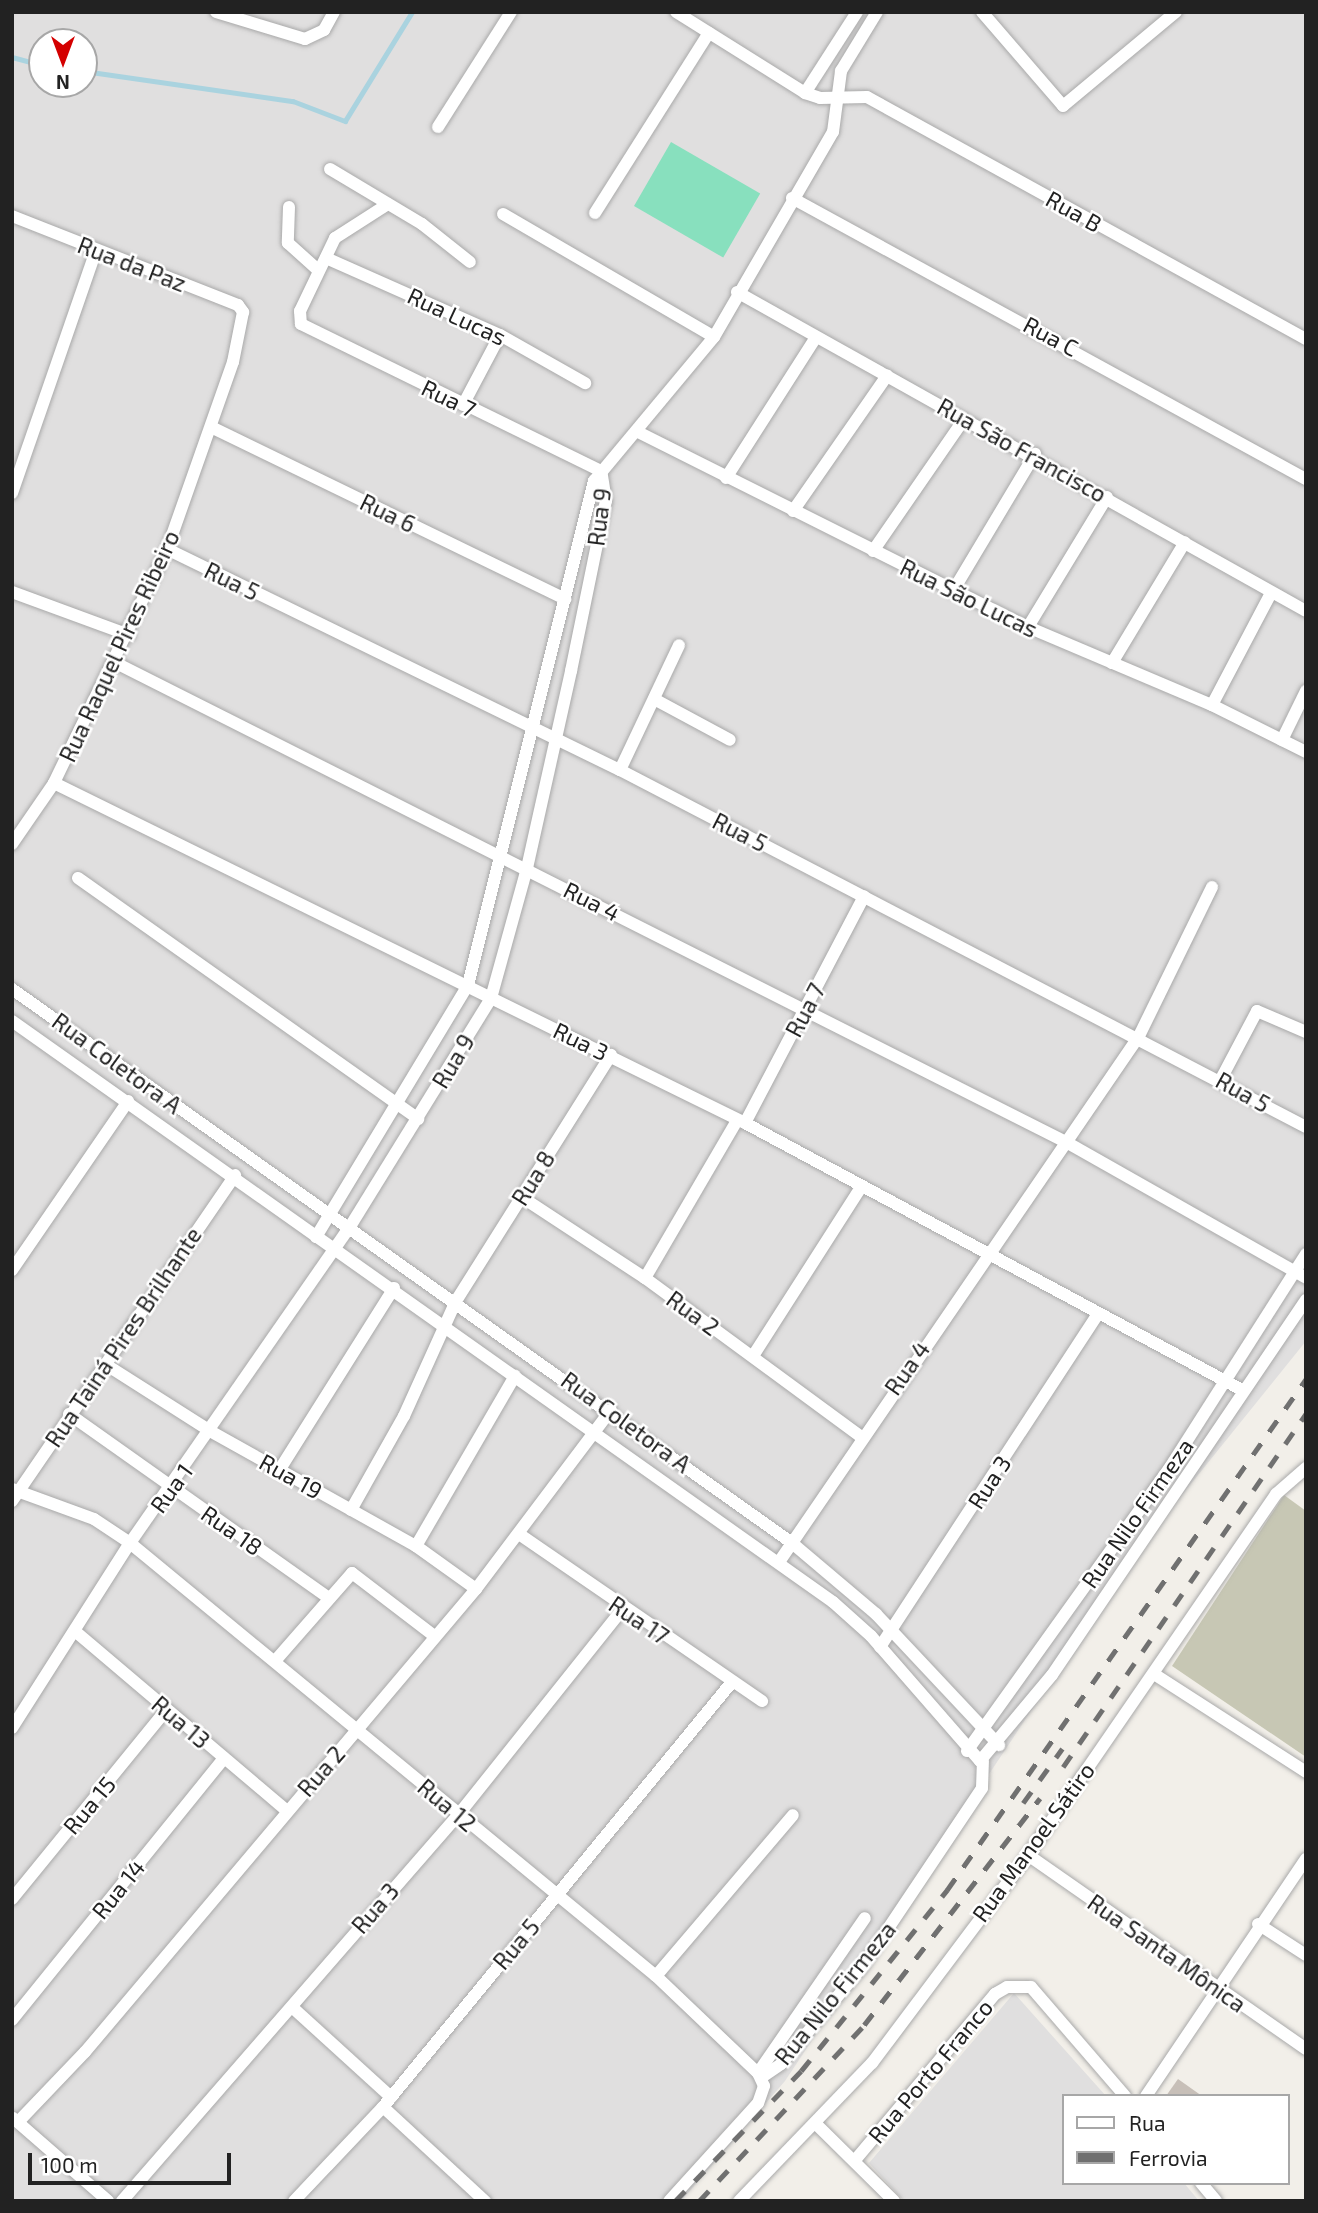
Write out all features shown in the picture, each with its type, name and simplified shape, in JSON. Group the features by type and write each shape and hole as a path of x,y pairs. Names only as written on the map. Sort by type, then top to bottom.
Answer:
{"street":[{"path":"216,12 290,38 305,39 324,30 334,12"},
{"path":"438,127 511,12"},
{"path":"676,12 805,93 857,12"},
{"path":"608,462 638,432 714,337 737,292 833,132 841,71 877,12"},
{"path":"982,12 1063,106 1176,12"},
{"path":"596,213 709,33"},
{"name":"Rua B","path":"805,93 867,97 1306,339"},
{"path":"330,169 388,204 470,262"},
{"name":"Rua C","path":"792,198 1306,479"},
{"path":"289,207 288,243 318,270 339,234 388,204"},
{"path":"503,214 714,337"},
{"name":"Rua da Paz","path":"12,216 238,305 242,318"},
{"path":"12,493 96,250"},
{"name":"Rua Lucas","path":"326,258 499,335 585,383"},
{"name":"Rua 7","path":"318,270 300,321 463,405 608,462"},
{"name":"Rua São Francisco","path":"737,292 964,419 1035,454 1306,611"},
{"name":"Rua Raquel Pires Ribeiro","path":"12,844 54,783 116,663 167,549 211,426 242,318"},
{"path":"463,405 499,335"},
{"path":"726,478 816,337"},
{"path":"793,511 887,376"},
{"path":"873,551 964,419"},
{"name":"Rua 6","path":"211,426 565,599"},
{"name":"Rua São Lucas","path":"638,432 1028,627 1212,705 1306,752"},
{"path":"953,591 1035,454"},
{"name":"Rua 9","path":"316,1237 468,985 504,856 532,726 589,496 608,462"},
{"name":"Rua 9","path":"333,1249 418,1119 491,998 527,868 606,500 608,462"},
{"path":"1028,627 1107,497"},
{"path":"1112,663 1185,542"},
{"name":"Rua 5","path":"167,549 532,726 554,741 620,770 1139,1036 1306,1127"},
{"path":"12,592 129,635"},
{"path":"1212,705 1271,593"},
{"path":"620,770 679,645"},
{"name":"Rua 4","path":"116,663 504,856 804,1012 1066,1142 1295,1269 1306,1278"},
{"path":"1282,740 1306,691"},
{"path":"654,699 730,740"},
{"name":"Rua 3","path":"54,783 611,1055 987,1254 1097,1316 1244,1391"},
{"path":"78,878 418,1119"},
{"name":"Rua 4","path":"779,1562 860,1436 1139,1036 1212,887"},
{"name":"Rua 7","path":"645,1278 804,1012 864,895"},
{"name":"Rua Coletora A","path":"12,989 330,1215 351,1225 792,1543 892,1630 999,1745"},
{"path":"1221,1079 1257,1011 1306,1032"},
{"path":"12,1040 17,1024"},
{"name":"Rua Coletora A","path":"17,1024 210,1157 333,1249 448,1325 597,1435 834,1602 880,1647 967,1751 982,1761"},
{"name":"Rua 8","path":"351,1510 448,1325 456,1301 611,1055"},
{"path":"12,1270 128,1101"},
{"path":"210,1157 222,1138"},
{"name":"Rua Tainá Pires Brilhante","path":"14,1493 235,1175"},
{"path":"753,1356 861,1187"},
{"name":"Rua 2","path":"520,1196 645,1278 860,1436"},
{"name":"Rua 1","path":"12,1728 76,1632 130,1543 173,1488 333,1249"},
{"name":"Rua Nilo Firmeza","path":"967,1751 986,1728 1226,1381 1306,1254"},
{"path":"280,1469 394,1288"},
{"name":"Rua Nilo Firmeza","path":"669,2201 758,2104 760,2075 781,2064 863,1966 982,1788 982,1761 999,1745 1052,1675 1306,1300"},
{"name":"Rua 3","path":"880,1647 1097,1316"},
{"name":"Rua 19","path":"104,1364 210,1431 416,1546 476,1589"},
{"path":"416,1546 515,1376"},
{"name":"Rua 2","path":"15,2120 287,1811 358,1729 433,1635 476,1589 597,1435 611,1410"},
{"name":"Rua 18","path":"69,1414 327,1597"},
{"name":"Rua Manoel Sátiro","path":"739,2201 872,2063 1028,1855 1276,1494 1306,1468"},
{"name":"Rua 12","path":"14,1493 94,1519 130,1543 656,1976 760,2075"},
{"name":"Rua 17","path":"519,1534 622,1610 762,1701"},
{"path":"275,1661 327,1597 352,1573 433,1635"},
{"name":"Rua 3","path":"122,2201 458,1814 622,1610"},
{"name":"Rua 13","path":"76,1632 287,1811"},
{"path":"1154,1674 1306,1772"},
{"name":"Rua 5","path":"293,2201 387,2102 732,1682"},
{"name":"Rua 15","path":"12,1899 166,1710"},
{"name":"Rua 14","path":"12,2020 224,1758"},
{"path":"656,1976 793,1815"},
{"name":"Rua Santa Mônica","path":"1028,1855 1306,2049"},
{"path":"1147,2094 1258,1924 1306,1858"},
{"path":"1294,1876 1306,1883"},
{"path":"760,2075 865,1918"},
{"path":"1258,1924 1306,1955"},
{"name":"Rua Porto Franco","path":"856,2160 995,1994 1007,1987 1031,1987 1123,2094"},
{"path":"292,2007 485,2201"},
{"path":"15,2120 108,2201"},
{"path":"815,2123 856,2160 894,2201"},
{"path":"1203,2185 1216,2201"}],"shaded area":[{"path":"12,12 1306,12 1306,1341 1140,1547 785,2081 681,2201 12,2201"},
{"path":"1284,1495 1306,1511 1306,1757 1172,1666"},
{"path":"1014,1993 1104,2094 1062,2094 1062,2185 1186,2185 1199,2201 904,2201 869,2163"}],"green space":[{"path":"671,142 760,194 723,258 634,206"}],"building":[{"path":"1178,2079 1199,2094 1167,2094"}],"waterway":[{"path":"98,73 293,101 345,121 412,12"},
{"path":"12,57 28,61"}],"railway":[{"path":"675,2201 801,2071 947,1890 1306,1379"},
{"path":"1063,1767 1306,1414"},
{"path":"1023,1803 1062,1749"},
{"path":"699,2201 864,2025 1040,1798"}]}
